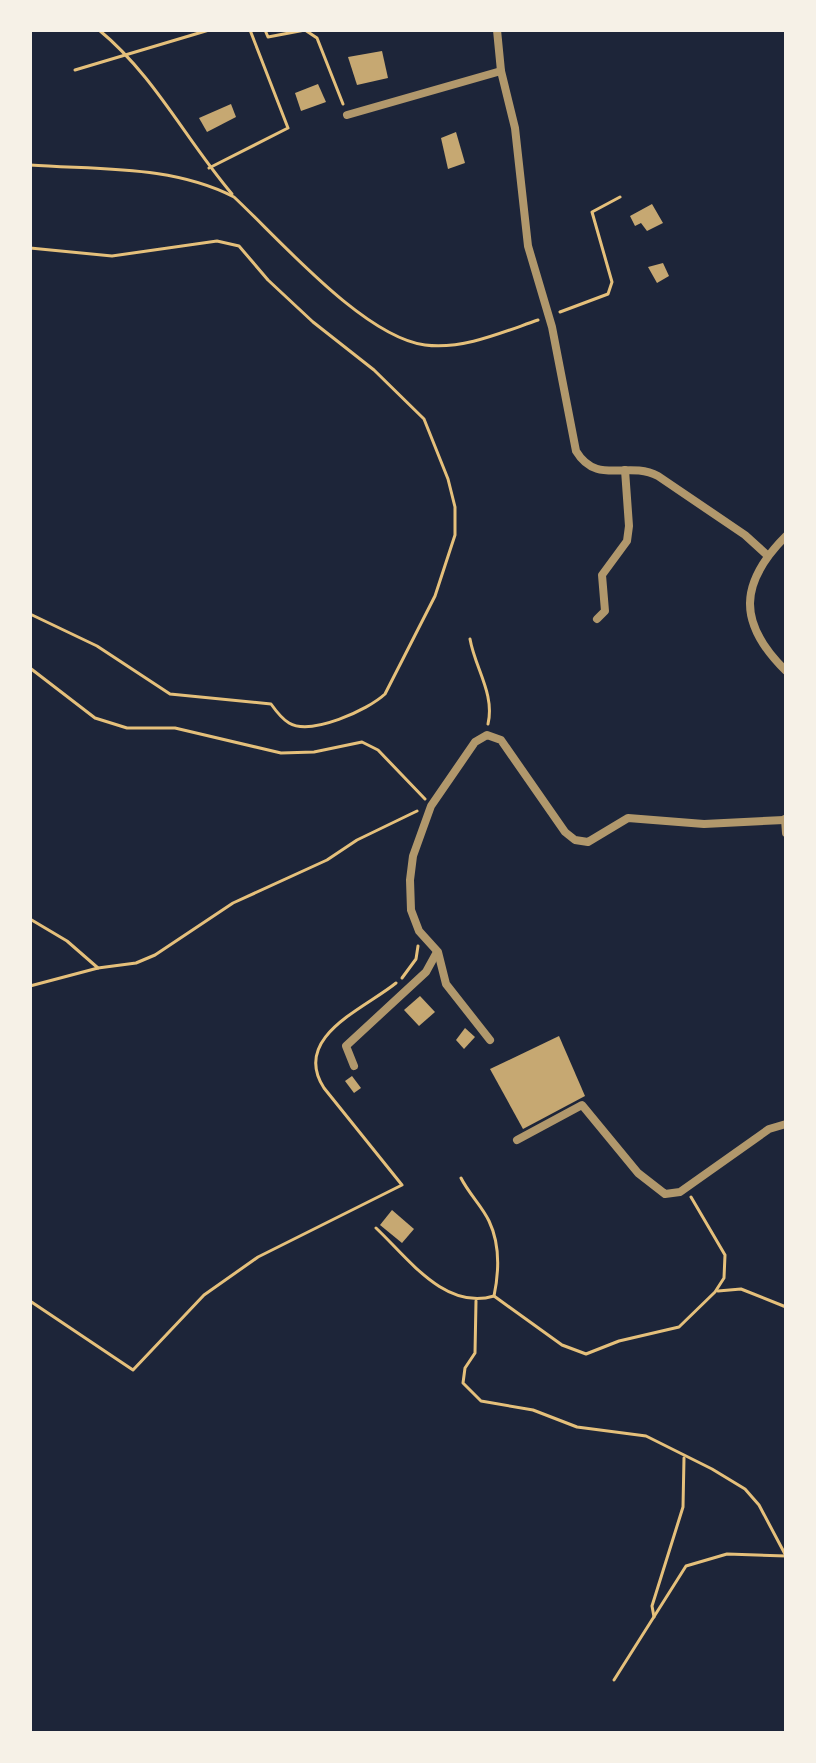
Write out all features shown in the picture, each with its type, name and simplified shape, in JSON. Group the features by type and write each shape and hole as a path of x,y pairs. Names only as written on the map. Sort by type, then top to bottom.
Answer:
{"street":[{"path":"497,30 501,71 515,128 528,246 550,316 576,451 585,465 598,471 644,469 658,476 733,527 767,555"},
{"path":"347,115 501,71"},
{"path":"597,619 605,611 602,582 605,567 627,541 625,470"},
{"path":"786,536 767,555 755,576 747,604 751,620 786,671"},
{"path":"490,1040 446,984 438,952 419,931 411,910 410,880 413,856 431,806 448,777 481,738 494,735 501,740 565,832 575,840 588,842 628,818 704,824 785,819 786,833"},
{"path":"354,1066 346,1046 426,972 438,952"},
{"path":"517,1140 582,1105 647,1180 665,1194 688,1187 769,1129 786,1125"}],"path":[{"path":"99,30 128,54 209,168 234,197 354,310 389,333 425,345 471,342 608,294 612,282 592,212 620,197"},
{"path":"75,70 209,30"},
{"path":"209,168 288,128 250,30"},
{"path":"265,30 268,37 305,30 317,38 347,115"},
{"path":"30,165 176,175 234,197"},
{"path":"30,248 112,256 217,241 239,246 279,291 374,370 424,419 451,493 455,535 435,596 385,694 374,704 306,728 291,724 271,704 170,694 109,653 30,614"},
{"path":"470,639 474,662 489,694 491,711 481,738"},
{"path":"30,668 95,718 127,728 175,728 281,753 314,752 362,742 378,750 431,806 357,840 327,860 233,903 155,955 136,963 98,968 30,986"},
{"path":"30,919 67,941 98,968"},
{"path":"30,1301 133,1370 204,1295 258,1257 402,1185 324,1088 316,1076 315,1064 319,1044 329,1030 390,988 416,959 419,931"},
{"path":"461,1178 489,1220 497,1247 498,1276 494,1296"},
{"path":"376,1228 431,1281 463,1299 494,1296 562,1345 586,1354 619,1341 679,1327 715,1292 724,1278 725,1255 688,1187"},
{"path":"715,1292 726,1288 741,1289 786,1307"},
{"path":"476,1300 475,1353 465,1368 463,1383 470,1392 481,1401 533,1410 577,1427 646,1436 667,1444 684,1458 712,1469 745,1489 759,1505 786,1556 727,1554 686,1566 614,1680"},
{"path":"655,1619 652,1606 683,1507 684,1458"}],"shaded area":[{"path":"30,30 786,30 786,1733 30,1733"}],"building":[{"path":"382,51 388,78 357,85 348,57"},
{"path":"318,84 326,102 301,111 295,93"},
{"path":"231,104 236,117 207,132 199,118"},
{"path":"456,132 465,163 448,169 441,138"},
{"path":"652,204 663,223 647,231 641,223 635,226 630,216"},
{"path":"663,263 669,276 657,283 648,267"},
{"path":"420,996 435,1012 419,1026 404,1010"},
{"path":"465,1028 475,1037 464,1049 456,1040"},
{"path":"559,1036 585,1096 523,1129 490,1069"},
{"path":"352,1076 361,1088 354,1093 345,1081"},
{"path":"392,1210 414,1229 402,1243 380,1225"}]}
